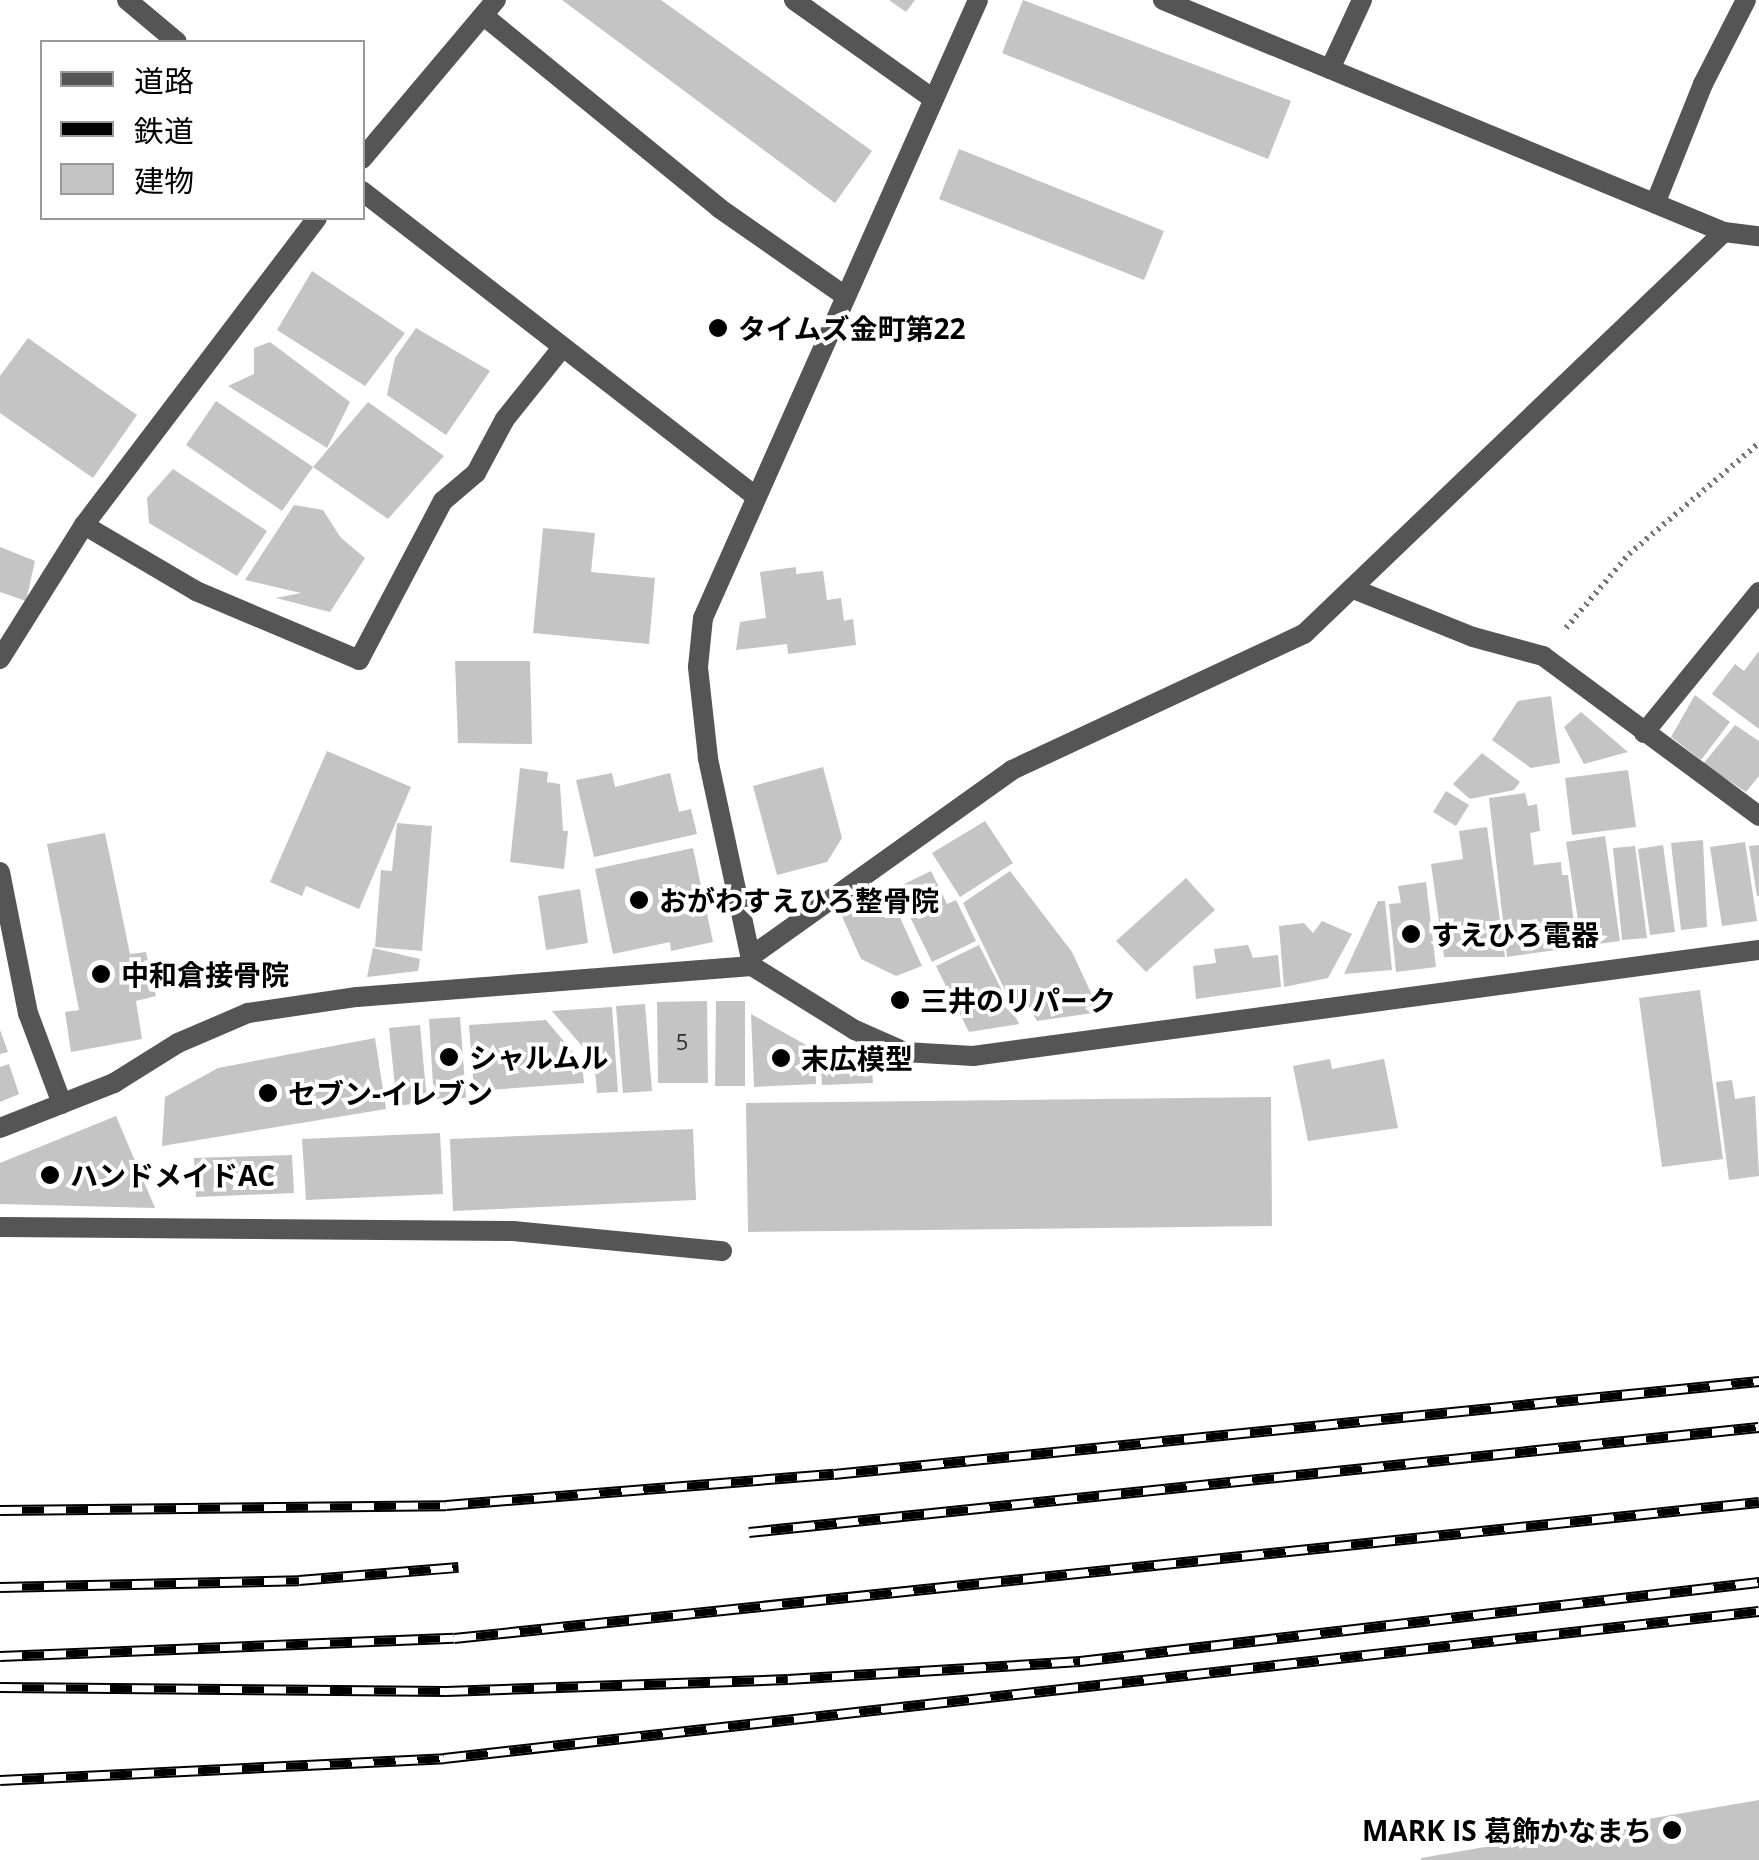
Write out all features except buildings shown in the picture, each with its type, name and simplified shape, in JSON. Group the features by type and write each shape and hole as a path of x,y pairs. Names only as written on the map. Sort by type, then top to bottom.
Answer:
{"street":[{"path":"126,0 174,40"},
{"path":"794,0 932,98"},
{"path":"978,0 703,618 698,667 708,758 751,962 842,1022 905,1052 973,1056 1759,950"},
{"path":"1163,0 1657,200 1724,232 1759,236"},
{"path":"1330,69 1362,0"},
{"path":"1657,200 1703,84 1746,0"},
{"path":"365,155 490,8 719,208 844,296"},
{"path":"365,194 756,497"},
{"path":"0,659 84,525 314,220"},
{"path":"0,1128 62,1104 248,1013 357,998 751,962 1012,770 1304,634 1356,590 1724,232"},
{"path":"84,525 196,590 359,660 442,501 476,473 505,419 562,349"},
{"path":"1356,590 1543,656 1759,815"},
{"path":"1644,733 1759,592"},
{"path":"0,872 28,1013 62,1104"},
{"path":"0,1227 513,1231 722,1251"}],"path":[{"path":"1543,656 1629,554 1759,443"}],"railway":[{"path":"0,1510 446,1505 834,1474 1759,1381"},
{"path":"749,1532 1759,1427"},
{"path":"0,1656 454,1638 1759,1502"},
{"path":"0,1587 299,1580 458,1567"},
{"path":"0,1687 446,1691 788,1679 1080,1661 1759,1582"},
{"path":"0,1780 444,1758 1759,1611"}],"place":[{"name":"タイムズ金町第22","path":"718,328"},
{"name":"おがわすえひろ整骨院","path":"639,900"},
{"name":"すえひろ電器","path":"1411,934"},
{"name":"中和倉接骨院","path":"101,974"},
{"name":"三井のリパーク","path":"900,1000"},
{"name":"シャルムル","path":"449,1057"},
{"name":"末広模型","path":"781,1058"},
{"name":"セブン-イレブン","path":"268,1093"},
{"name":"ハンドメイドAC","path":"50,1175"},
{"name":"MARK IS 葛飾かなまち","path":"1672,1830"}]}
